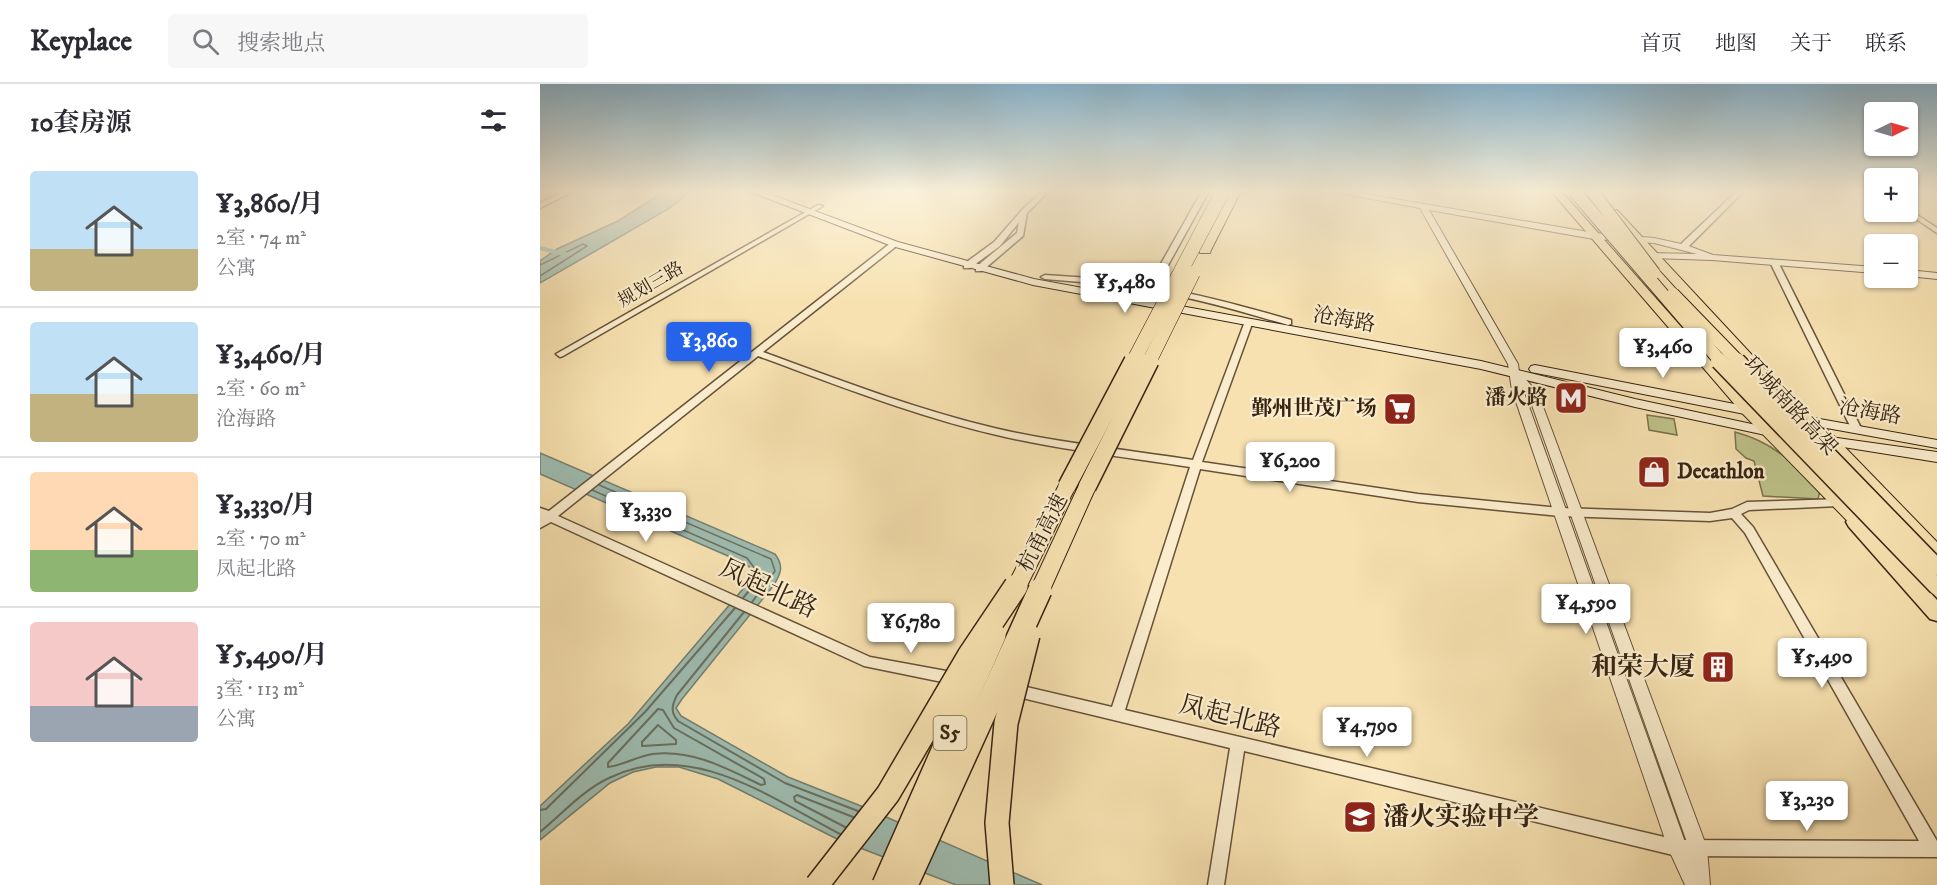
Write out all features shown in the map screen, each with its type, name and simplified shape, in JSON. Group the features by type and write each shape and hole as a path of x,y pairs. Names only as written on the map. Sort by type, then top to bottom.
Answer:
{"highway":[{"name":"杭甬高速","path":"884,885 1205,228"},
{"name":"杭甬高速","path":"906,885 1029,586 1087,487 1216,228"},
{"path":"1599,228 1639,272"},
{"name":"环城南路高架","path":"1604,228 1639,272 1807,457 1937,587"},
{"name":"环城南路高架","path":"1617,228 1654,273 1937,567"},
{"path":"1621,228 1654,273"},
{"path":"1807,457 1855,522 1937,614"},
{"path":"817,885 888,794 969,656 1029,586"},
{"path":"1002,885 997,823 1006,723 1029,586"}],"main road":[{"name":"沧海路","path":"859,228 894,244 1033,282 1248,324 1937,444"},
{"name":"沧海路","path":"875,228 977,265 1288,322 1514,369 1767,431 1937,457"},
{"path":"1588,228 1748,411 1937,601"},
{"path":"1628,228 1807,420 1831,441 1937,554"}],"street":[{"name":"规划三路","path":"560,354 779,228"},
{"path":"977,265 1020,234 1021,228"},
{"path":"1150,290 1185,228"},
{"path":"1435,228 1514,369 1533,393 1698,848 1701,885"},
{"path":"1549,228 1594,236 1636,237 1685,245 1712,257"},
{"path":"1685,245 1703,228"},
{"path":"543,517 757,353 894,244"},
{"path":"1652,255 1712,257 1864,269"},
{"path":"1774,262 1857,430"},
{"path":"1918,274 1937,276"},
{"path":"1045,277 1082,278 1150,290 1239,307 1288,322"},
{"path":"1117,713 1196,465 1248,324"},
{"path":"757,353 916,411 967,426 1030,439 1418,498 1560,512 1710,517 1734,513 1747,506 1839,502"},
{"path":"1514,369 1518,390 1677,848 1694,885"},
{"path":"1734,513 1749,530 1934,849"},
{"name":"凤起北路","path":"543,517 870,662 1117,713 1677,848 1934,849"},
{"path":"1216,885 1238,744"}],"green space":[{"path":"1647,415 1674,419 1677,435 1649,430"},
{"path":"1735,432 1761,442 1782,455 1820,491 1818,499 1763,496 1754,461 1746,458 1736,449"}],"water":[{"path":"602,228 635,228 540,283 540,261 557,249"},
{"path":"540,453 775,554 778,558 780,569 774,585 682,699 676,708 681,716 788,777 861,806 1042,885 956,885 837,839 718,779 679,767 656,767 633,772 610,783 540,840 540,806 628,724 748,583 753,570 744,563 540,474"}],"waterway":[{"path":"540,248 566,255"}],"place":[{"name":"潘火路","path":"1571,398"},
{"name":"鄞州世茂广场","path":"1400,409"},
{"name":"Decathlon","path":"1654,472"},
{"name":"和荣大厦","path":"1718,667"},
{"name":"潘火实验中学","path":"1360,817"}]}
